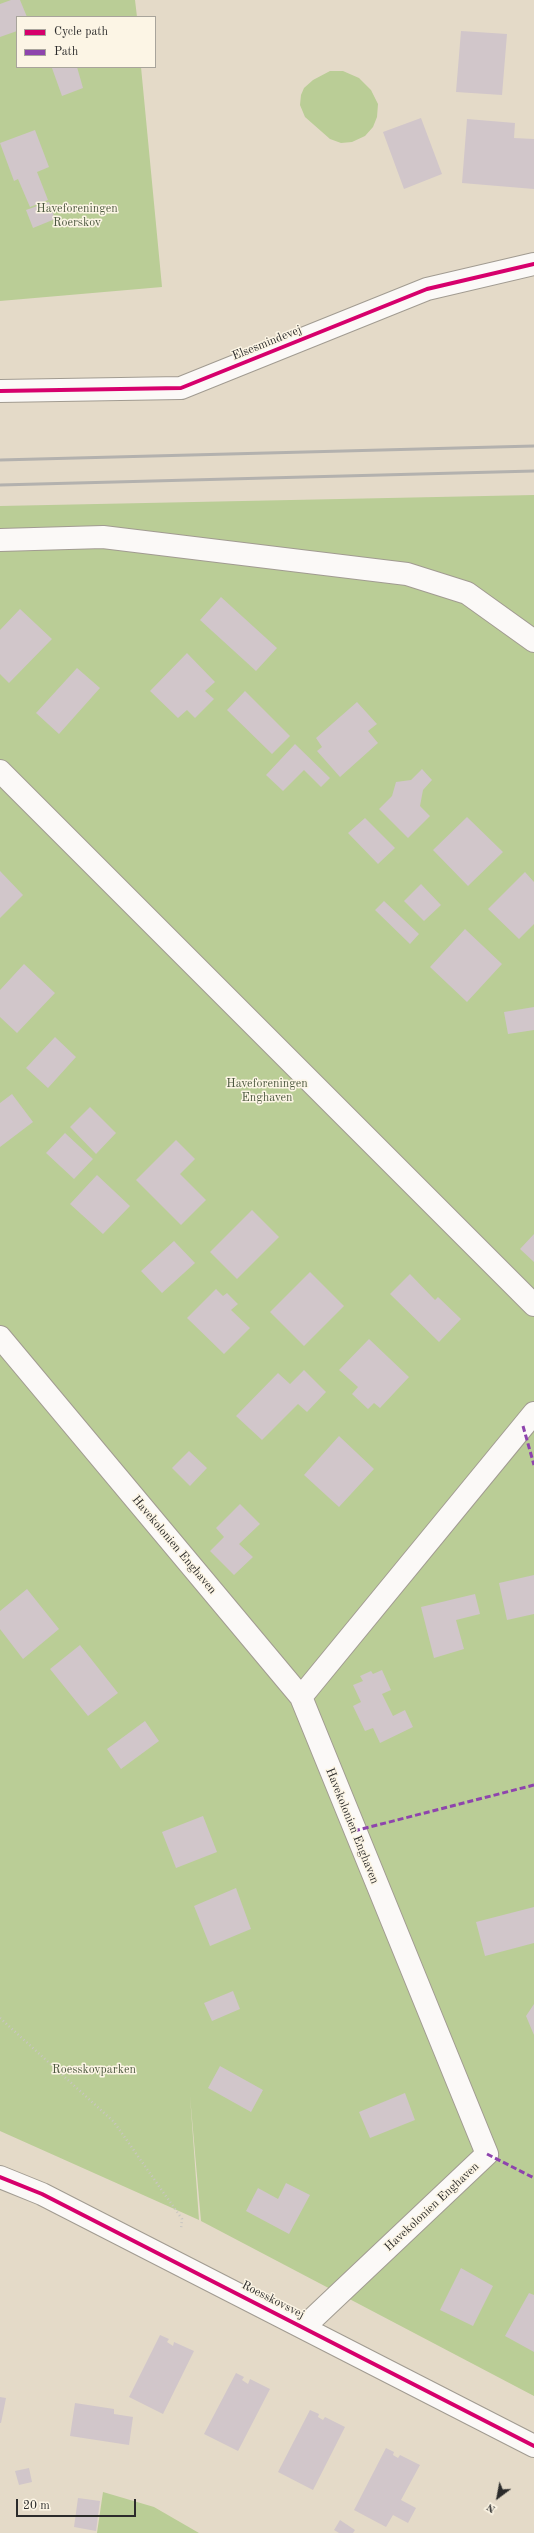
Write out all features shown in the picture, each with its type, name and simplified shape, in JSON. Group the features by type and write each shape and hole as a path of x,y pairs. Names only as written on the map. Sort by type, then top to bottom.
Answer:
{"street":[{"name":"Elsesmindevej","path":"0,390 181,388 427,290 534,264"},
{"path":"0,540 103,537 408,574 467,592 534,641"},
{"path":"0,771 534,1305"},
{"name":"Havekolonien Enghaven","path":"0,1337 301,1697 487,2154 304,2327"},
{"path":"301,1697 534,1413"},
{"name":"Roesskovsvej","path":"0,2177 42,2194 179,2263 534,2446"}],"path":[{"path":"0,2018 114,2122 182,2219 179,2263"}],"green space":[{"name":"Haveforeningen Roerskov","path":"0,0 135,0 137,16 16,16 16,68 141,68 162,287 0,301"},
{"path":"330,71 343,71 359,78 371,90 378,104 377,117 373,127 365,136 352,142 341,143 330,139 305,117 300,105 301,95 304,88 313,80"},
{"name":"Haveforeningen Enghaven","path":"534,495 534,2396 201,2221 190,2096 199,2220 0,2131 0,506"},
{"path":"103,2492 154,2507 199,2533 97,2533"}],"building":[{"path":"11,0 20,0 27,16 16,16 16,31 0,37 0,4"},
{"path":"461,31 507,34 502,95 456,92"},
{"path":"52,68 77,68 83,88 62,96"},
{"path":"421,118 442,174 404,189 383,132"},
{"path":"467,119 515,123 514,138 534,139 534,189 462,183"},
{"path":"35,130 49,167 37,172 48,200 30,207 18,179 14,181 0,143"},
{"path":"49,202 55,219 33,228 26,210"},
{"path":"221,597 277,648 256,671 200,620"},
{"path":"20,609 52,639 9,683 0,674 0,630"},
{"path":"187,653 215,682 205,691 214,699 195,718 187,710 178,718 150,691"},
{"path":"77,668 100,688 59,734 36,713"},
{"path":"245,691 290,736 272,754 227,710"},
{"path":"357,702 377,724 368,731 378,743 340,777 317,751 322,747 316,738"},
{"path":"295,744 330,778 321,787 304,770 283,791 266,775"},
{"path":"422,769 432,780 423,790 420,806 430,816 408,838 379,809 392,796 396,782 411,780"},
{"path":"467,817 503,852 468,886 433,850"},
{"path":"365,818 395,848 378,864 348,833"},
{"path":"0,871 23,895 0,918"},
{"path":"525,872 534,882 534,924 519,939 488,909"},
{"path":"421,884 441,905 424,921 404,901"},
{"path":"384,901 419,934 410,944 375,910"},
{"path":"465,929 502,964 467,1002 430,967"},
{"path":"24,964 55,993 17,1033 0,1017 0,990"},
{"path":"534,1007 534,1030 508,1034 504,1012"},
{"path":"55,1037 76,1057 48,1088 26,1068"},
{"path":"12,1094 33,1122 0,1147 0,1103"},
{"path":"90,1107 116,1133 96,1154 70,1127"},
{"path":"65,1133 93,1159 74,1179 46,1153"},
{"path":"176,1140 195,1159 180,1174 206,1200 181,1225 136,1180"},
{"path":"97,1175 130,1206 103,1234 70,1204"},
{"path":"252,1210 279,1237 237,1279 210,1252"},
{"path":"534,1234 534,1262 520,1249"},
{"path":"174,1241 195,1263 162,1293 141,1271"},
{"path":"310,1272 344,1306 304,1346 270,1312"},
{"path":"410,1274 435,1300 438,1297 461,1319 439,1342 390,1294"},
{"path":"216,1289 223,1296 227,1293 238,1304 231,1310 250,1328 224,1354 187,1318"},
{"path":"369,1339 409,1377 380,1408 374,1403 368,1409 352,1394 358,1387 339,1370"},
{"path":"304,1370 326,1392 307,1412 298,1404 262,1440 236,1416 278,1373 290,1384"},
{"path":"339,1436 374,1469 339,1507 304,1475"},
{"path":"189,1451 207,1468 190,1486 172,1468"},
{"path":"240,1504 260,1524 239,1544 253,1557 234,1575 210,1551 224,1537 216,1528"},
{"path":"534,1575 534,1614 507,1620 499,1583"},
{"path":"27,1589 59,1629 23,1659 0,1629 0,1611"},
{"path":"475,1594 480,1614 456,1620 464,1649 434,1658 421,1607"},
{"path":"80,1645 118,1693 88,1716 50,1669"},
{"path":"382,1670 391,1690 382,1694 393,1716 405,1710 413,1727 380,1743 373,1728 365,1731 353,1706 361,1702 353,1685 363,1681 360,1676 371,1671 373,1674"},
{"path":"145,1721 159,1741 121,1769 107,1749"},
{"path":"203,1816 217,1852 176,1868 162,1832"},
{"path":"236,1888 251,1929 210,1946 194,1906"},
{"path":"534,1907 534,1943 485,1956 476,1922"},
{"path":"233,1991 240,2009 212,2021 204,2003"},
{"path":"534,2004 534,2035 526,2016"},
{"path":"220,2066 263,2090 251,2112 208,2088"},
{"path":"405,2093 415,2120 370,2138 359,2112"},
{"path":"286,2183 310,2195 289,2234 246,2211 258,2188 278,2199"},
{"path":"461,2268 493,2286 473,2326 440,2310"},
{"path":"529,2293 534,2295 534,2352 505,2336"},
{"path":"160,2335 169,2339 167,2342 173,2346 174,2342 194,2351 163,2414 129,2397"},
{"path":"236,2373 244,2377 242,2380 248,2384 250,2379 270,2389 238,2451 204,2434"},
{"path":"0,2397 6,2398 1,2423 0,2423"},
{"path":"75,2403 114,2409 114,2414 133,2417 129,2445 70,2436"},
{"path":"310,2410 319,2414 318,2417 323,2420 325,2417 345,2427 313,2490 278,2472"},
{"path":"386,2448 394,2452 393,2455 398,2458 400,2455 420,2465 401,2500 416,2508 408,2523 393,2515 386,2527 354,2510"},
{"path":"29,2468 32,2482 19,2485 15,2471"},
{"path":"78,2498 100,2501 96,2531 74,2527"},
{"path":"340,2520 355,2530 353,2533 339,2533 334,2530"}],"railway":[{"path":"0,460 534,446"},
{"path":"0,485 534,471"}],"marked path":[{"path":"523,1426 534,1465"},
{"path":"354,1831 534,1785"},
{"path":"487,2154 534,2178"}],"cycle path":[{"path":"0,391 181,388 427,289 534,264"},
{"path":"0,2177 42,2194 534,2446"}],"park label":[{"name":"Roesskovparken","path":"94,2070"}]}
